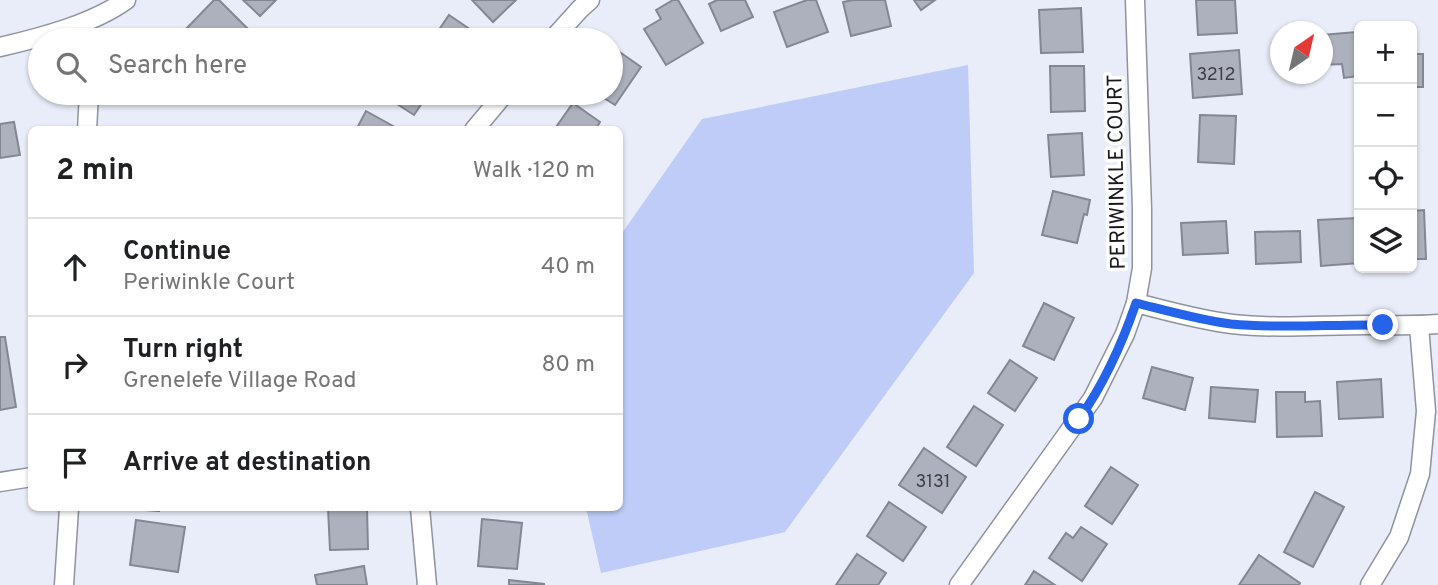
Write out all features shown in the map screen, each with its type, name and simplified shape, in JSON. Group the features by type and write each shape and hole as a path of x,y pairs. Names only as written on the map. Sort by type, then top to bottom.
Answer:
{"street":[{"path":"65,28 89,21 126,0"},
{"path":"563,28 590,0"},
{"name":"PERIWINKLE COURT","path":"959,585 1093,398 1125,334 1136,303 1142,268 1142,209 1135,0"},
{"path":"89,21 89,28"},
{"path":"0,47 28,39"},
{"path":"87,126 88,105"},
{"path":"477,126 495,105"},
{"path":"1136,303 1207,321 1234,324 1283,327 1438,324"},
{"path":"1370,585 1399,537 1420,474 1426,411 1419,326"},
{"path":"0,482 28,478"},
{"path":"64,585 69,511"},
{"path":"420,511 427,585"}],"shaded area":[{"path":"968,65 974,273 785,532 601,573 587,511 623,511 623,232 702,119"}],"building":[{"path":"214,0 219,0 247,28 187,28"},
{"path":"243,0 276,0 260,16"},
{"path":"472,0 516,0 493,22"},
{"path":"678,0 703,43 666,65 644,29 661,19 656,10"},
{"path":"717,0 745,0 753,17 721,31 709,4"},
{"path":"807,0 816,0 828,32 787,47 774,12"},
{"path":"885,0 891,26 851,36 843,2"},
{"path":"914,0 935,0 921,10"},
{"path":"1196,0 1235,0 1237,33 1198,35"},
{"path":"1081,8 1083,52 1041,53 1039,10"},
{"path":"449,15 468,28 440,28"},
{"path":"1354,32 1354,77 1344,78 1342,64 1333,64 1333,34"},
{"path":"1239,50 1242,94 1193,98 1190,54"},
{"path":"623,54 641,67 623,93"},
{"path":"1417,54 1423,54 1423,87 1417,87"},
{"path":"1050,66 1084,66 1085,111 1051,112"},
{"path":"399,105 421,105 414,115"},
{"path":"572,105 576,105 600,122 598,126 557,126"},
{"path":"366,111 393,126 358,126"},
{"path":"1200,115 1236,116 1234,164 1198,162"},
{"path":"14,122 20,155 0,158 0,124"},
{"path":"1082,133 1084,175 1051,177 1048,135"},
{"path":"1053,191 1090,200 1077,243 1042,235"},
{"path":"1424,210 1426,259 1417,259 1417,211"},
{"path":"1354,218 1354,263 1321,266 1318,220"},
{"path":"1226,221 1228,253 1183,255 1181,223"},
{"path":"1300,231 1301,262 1256,264 1255,232"},
{"path":"1044,303 1074,318 1054,360 1023,346"},
{"path":"0,337 5,337 16,407 0,410"},
{"path":"1010,360 1037,378 1015,411 988,393"},
{"path":"1152,367 1193,378 1185,410 1143,398"},
{"path":"1381,379 1383,417 1339,419 1337,382"},
{"path":"1211,387 1258,390 1255,422 1209,418"},
{"path":"1276,392 1305,392 1305,402 1320,401 1322,436 1277,437"},
{"path":"974,406 1003,425 976,466 947,447"},
{"path":"924,448 966,477 942,513 899,485"},
{"path":"1111,467 1138,485 1112,524 1085,506"},
{"path":"1315,492 1344,507 1313,567 1284,552"},
{"path":"889,502 926,527 903,561 867,536"},
{"path":"328,511 367,511 368,549 330,550"},
{"path":"482,519 522,523 517,569 478,566"},
{"path":"136,520 185,527 178,572 130,565"},
{"path":"1081,527 1107,544 1082,581 1049,558 1066,533 1073,538"},
{"path":"857,554 886,573 878,585 836,585"},
{"path":"1259,555 1300,583 1299,585 1239,585"},
{"path":"364,566 367,585 317,585 315,575"},
{"path":"1034,571 1055,585 1025,585"},
{"path":"509,580 544,584 544,585 509,585"}],"route":[{"path":"1079,419 1114,359 1136,303 1207,321 1234,324 1283,327 1383,325"}]}
